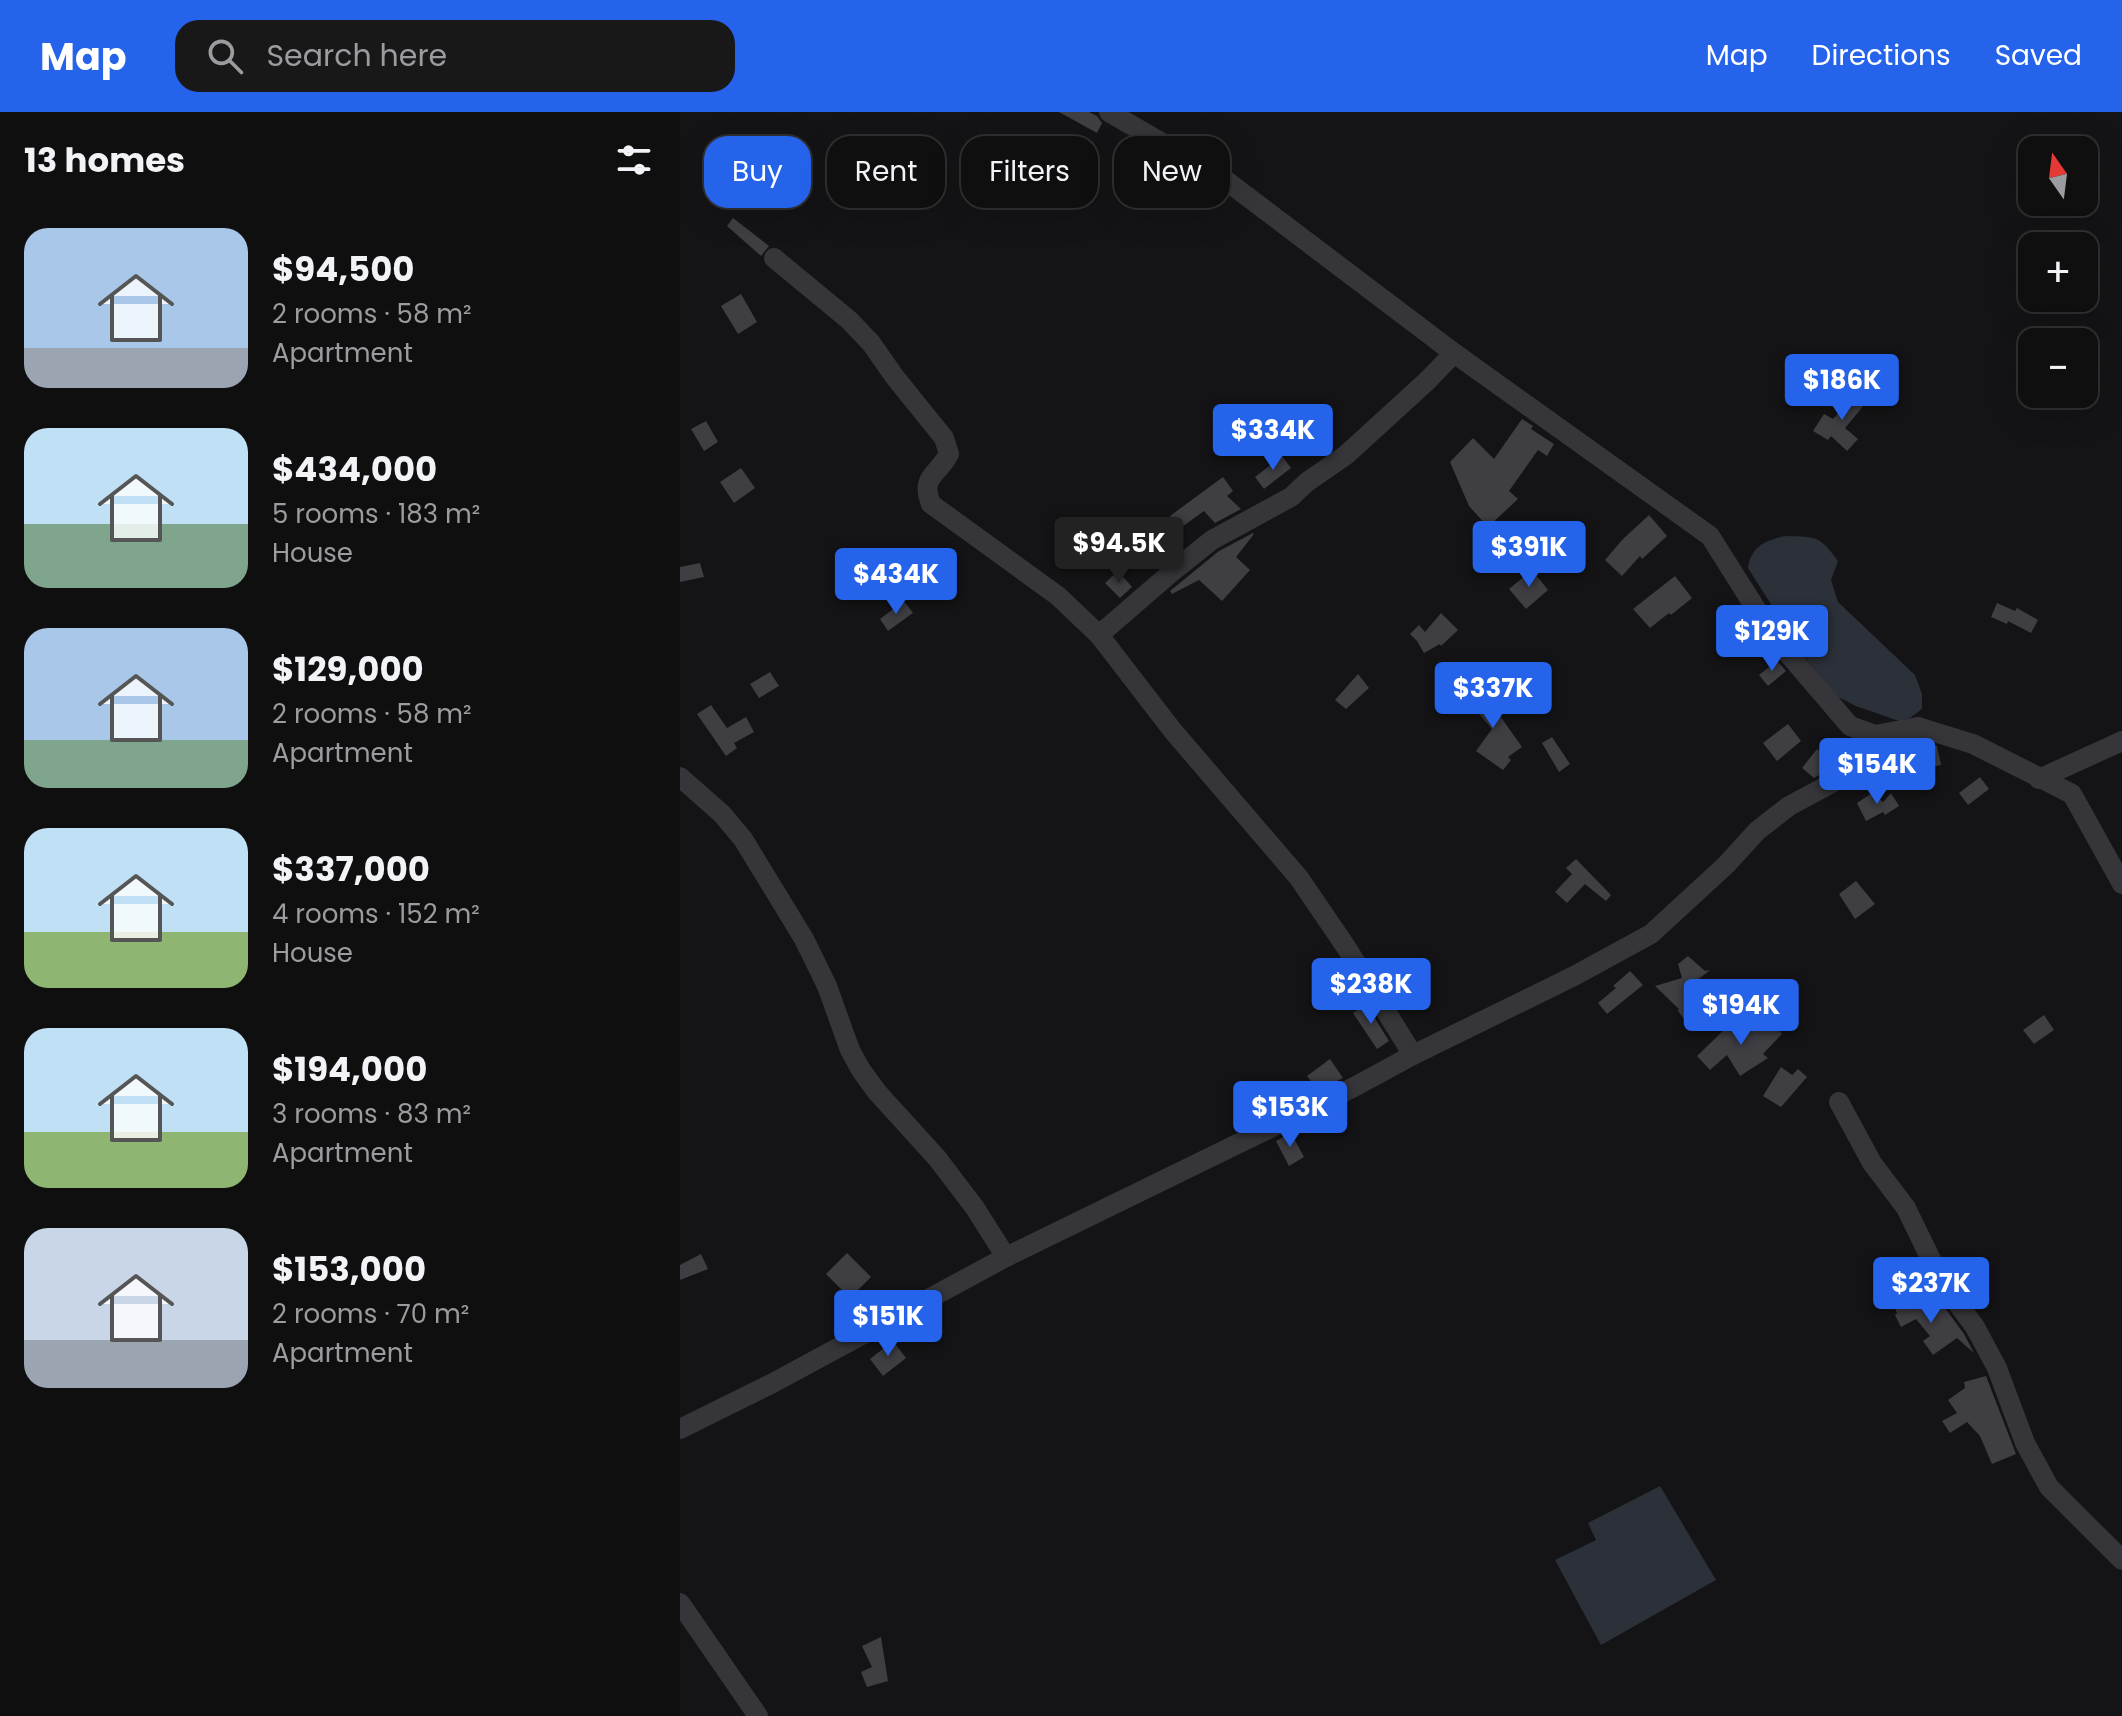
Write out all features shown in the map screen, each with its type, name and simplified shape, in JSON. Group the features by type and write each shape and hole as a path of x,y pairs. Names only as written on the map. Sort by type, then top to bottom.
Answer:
{"street":[{"path":"1109,112 1224,179 1454,353 1710,536 1773,636 1850,726 1875,735 1918,727 1973,744 2072,794 2122,884"},
{"path":"774,258 857,327 944,438 949,454 928,480 926,488 931,504 1058,596 1099,635 1173,731 1299,878 1413,1055"},
{"path":"1099,635 1212,540 1291,497 1346,455 1454,353"},
{"path":"680,1429 771,1384 1006,1257 1354,1087 1651,934 1726,865 1757,831 1789,806 1832,783 1874,752 1918,727"},
{"path":"2039,779 2122,741"},
{"path":"680,777 722,814 743,839 804,939 861,1070 937,1158 975,1208 1006,1257"},
{"path":"1839,1102 1872,1163 1906,1208 1942,1282 1975,1327 1997,1368 2025,1443 2049,1487 2122,1560"},
{"path":"680,1603 758,1716"}],"shaded area":[{"path":"1785,536 1816,539 1838,561 1831,580 1838,602 1915,675 1922,694 1922,709 1910,718 1899,721 1836,696 1804,656 1748,568 1752,554 1760,545"},
{"path":"1660,1486 1716,1580 1601,1645 1555,1560 1596,1540 1588,1523"}],"building":[{"path":"1059,112 1089,112 1102,123 1097,133"},
{"path":"733,218 769,246 761,256 727,226"},
{"path":"741,294 757,322 738,334 721,306"},
{"path":"1859,389 1870,398 1845,428 1858,439 1847,451 1831,436 1828,440 1813,431 1824,414 1833,419"},
{"path":"1522,419 1554,444 1547,456 1538,450 1509,491 1518,499 1488,527 1469,506 1450,462 1473,438 1494,459"},
{"path":"706,421 718,442 704,451 691,429"},
{"path":"1282,456 1291,468 1264,489 1255,477"},
{"path":"741,468 755,488 734,503 720,482"},
{"path":"1223,477 1233,491 1227,496 1241,509 1215,523 1204,511 1179,529 1170,516"},
{"path":"1649,515 1667,536 1642,559 1640,556 1622,576 1605,560"},
{"path":"1253,533 1236,557 1250,570 1222,601 1199,580 1172,594 1170,591 1219,551"},
{"path":"700,563 704,577 680,582 680,567"},
{"path":"1532,570 1548,590 1526,609 1509,589"},
{"path":"1118,571 1132,587 1120,598 1105,583"},
{"path":"1675,576 1692,598 1650,628 1633,609"},
{"path":"904,601 913,613 888,631 880,619"},
{"path":"1997,603 2015,611 2017,608 2038,620 2031,633 2008,621 2007,624 1991,617"},
{"path":"1441,613 1458,630 1441,646 1424,653 1410,634 1419,625 1425,632"},
{"path":"1777,661 1786,671 1768,686 1759,675"},
{"path":"770,672 779,686 759,698 750,684"},
{"path":"1358,674 1369,688 1346,709 1335,700"},
{"path":"1473,682 1522,747 1508,757 1511,760 1503,770 1476,751 1492,729 1460,692"},
{"path":"711,705 727,728 746,717 754,732 734,743 737,748 726,756 697,714"},
{"path":"1788,724 1801,741 1777,761 1763,743"},
{"path":"1552,737 1570,764 1559,772 1542,743"},
{"path":"1937,746 1941,765 1902,773 1898,753 1908,747"},
{"path":"1817,749 1832,761 1814,778 1802,768"},
{"path":"1980,777 1989,789 1968,805 1959,793"},
{"path":"1872,793 1883,802 1891,793 1899,806 1885,815 1883,812 1866,821 1857,803"},
{"path":"1576,859 1611,895 1606,901 1585,884 1567,903 1555,892 1572,874 1566,868"},
{"path":"1856,881 1875,904 1855,919 1839,894"},
{"path":"1688,956 1705,971 1710,970 1690,986 1709,1012 1689,1026 1679,1009 1655,986 1682,978 1678,964"},
{"path":"1630,971 1643,985 1607,1014 1598,1003"},
{"path":"1366,1004 1389,1041 1377,1049 1353,1013"},
{"path":"2044,1015 2054,1030 2034,1044 2023,1030"},
{"path":"1768,1018 1782,1034 1763,1054 1768,1058 1740,1076 1727,1055 1710,1070 1697,1056 1729,1025 1735,1033 1747,1024 1751,1031"},
{"path":"1330,1059 1343,1078 1318,1090 1307,1076"},
{"path":"1781,1067 1792,1075 1798,1069 1807,1077 1781,1107 1763,1096"},
{"path":"1291,1133 1304,1157 1289,1166 1276,1141"},
{"path":"847,1253 871,1277 850,1298 826,1274"},
{"path":"701,1254 708,1269 680,1280 680,1265"},
{"path":"1905,1298 1910,1307 1918,1301 1927,1312 1945,1308 1974,1353 1957,1338 1933,1355 1923,1341 1930,1336 1916,1319 1901,1327 1895,1315 1893,1304"},
{"path":"893,1341 906,1358 883,1376 870,1359"},
{"path":"1986,1376 2016,1454 1992,1464 1980,1436 1967,1422 1950,1433 1942,1421 1957,1413 1948,1400 1965,1388 1964,1382"},
{"path":"881,1637 888,1681 867,1687 861,1672 872,1667 862,1646"}]}
